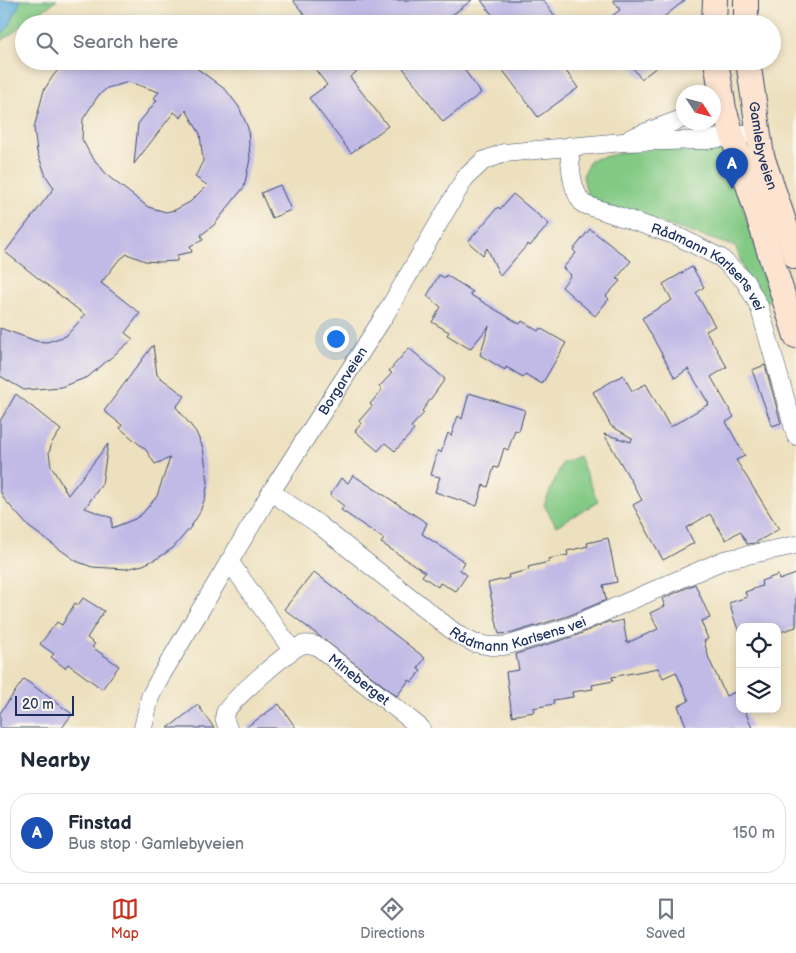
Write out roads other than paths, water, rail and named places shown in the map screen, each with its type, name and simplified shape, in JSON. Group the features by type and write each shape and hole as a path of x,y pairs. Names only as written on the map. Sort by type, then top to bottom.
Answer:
{"street":[{"path":"714,15 715,0"},
{"path":"746,0 746,15"},
{"name":"Gamlebyveien","path":"717,70 717,85"},
{"name":"Gamlebyveien","path":"749,70 753,107 769,179 796,257"},
{"path":"721,110 753,107"},
{"name":"Gamlebyveien","path":"721,114 732,135 796,336"},
{"name":"Borgarveien","path":"623,142 676,121"},
{"name":"Borgarveien","path":"143,728 150,697 162,674 271,492 385,315 465,178 483,161 504,153 623,142 694,141 758,132"},
{"name":"Rådmann Karlsens vei","path":"569,146 575,194 582,204 677,236 721,258 745,281 759,306 796,436"},
{"name":"Rådmann Karlsens vei","path":"271,492 318,524 458,635 474,643 490,646 505,646 572,626 724,560 796,546"},
{"path":"228,728 225,712 292,650 229,561"},
{"name":"Mineberget","path":"292,650 307,644 317,646 421,728"}],"water":[{"path":"0,0 21,0 9,26 0,36"}],"place":[{"name":"Finstad","path":"732,189"}]}
